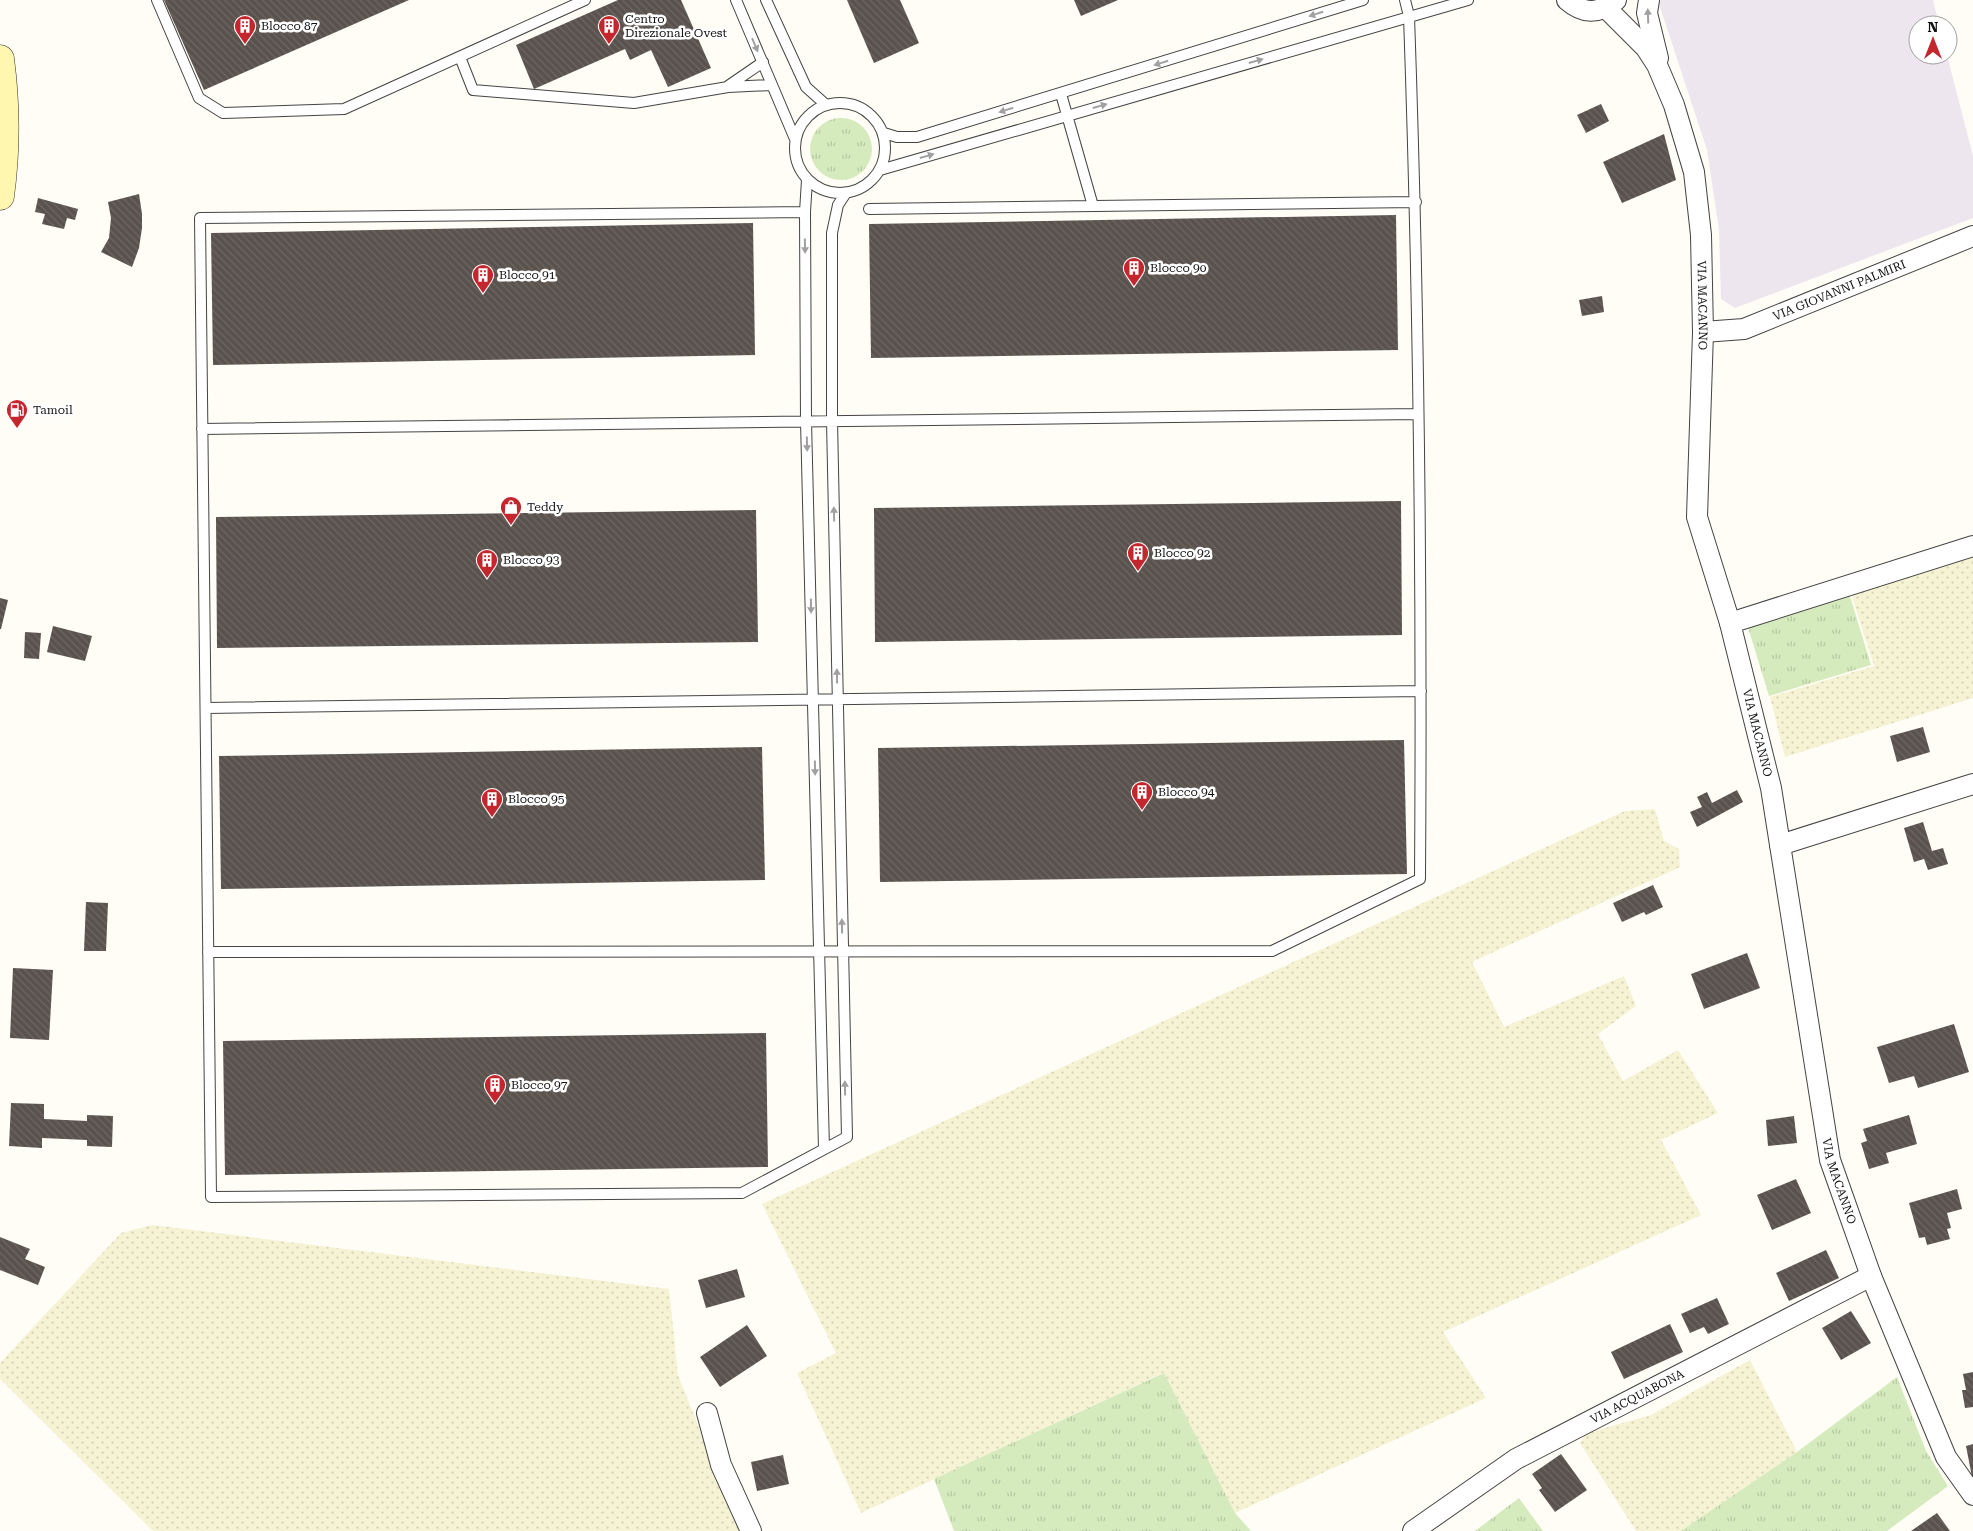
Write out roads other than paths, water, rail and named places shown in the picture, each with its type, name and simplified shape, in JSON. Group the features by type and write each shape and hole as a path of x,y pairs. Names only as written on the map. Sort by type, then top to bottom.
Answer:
{"main road":[{"path":"0,59 4,96 3,170 0,196"}],"street":[{"path":"1567,0 1576,8 1592,12 1611,4"},
{"path":"1649,0 1647,13 1649,28 1658,55 1657,65"},
{"name":"VIA MACANNO","path":"1611,4 1657,65 1674,105 1694,172 1701,235 1703,332 1698,516 1730,623 1771,788 1830,1160 1871,1276 1946,1457 1973,1496"},
{"name":"VIA GIOVANNI PALMIRI","path":"1703,332 1744,329 1973,236"},
{"path":"1730,623 1973,546"},
{"path":"1780,845 1973,784"},
{"name":"VIA ACQUABONA","path":"1413,1531 1516,1459 1871,1276"},
{"path":"707,1413 721,1465 751,1531"}],"lane":[{"path":"157,0 199,98 223,113 344,109 585,0"},
{"path":"736,0 795,139"},
{"path":"766,0 806,87 825,104"},
{"path":"884,133 897,137 917,137 1363,0"},
{"path":"208,952 1272,950 1420,879 1421,691 1416,202 1409,16 1405,0"},
{"path":"880,170 1468,0"},
{"path":"460,57 473,90 634,103 728,87 772,85"},
{"path":"728,87 762,62"},
{"path":"1061,94 1093,206"},
{"path":"841,102 856,105 870,113 884,133 885,156 880,170 872,181 860,189 846,193 832,193 818,188 807,180 799,168 794,154 795,139 801,124 811,112 825,104 841,102"},
{"path":"807,180 804,212 806,422 824,1149"},
{"path":"804,212 200,218 211,1197 742,1193 846,1137 832,421 832,233 838,205 846,193"},
{"path":"869,209 1416,202"},
{"path":"202,429 1418,414"},
{"path":"206,708 1421,691"}],"place":[{"name":"Blocco 87","path":"245,45"},
{"name":"Centro Direzionale Ovest","path":"609,45"},
{"name":"Blocco 90","path":"1134,287"},
{"name":"Blocco 91","path":"483,294"},
{"name":"Tamoil","path":"17,429"},
{"name":"Teddy","path":"511,526"},
{"name":"Blocco 92","path":"1138,572"},
{"name":"Blocco 93","path":"487,579"},
{"name":"Blocco 94","path":"1142,811"},
{"name":"Blocco 95","path":"492,818"},
{"name":"Blocco 97","path":"495,1104"}]}
